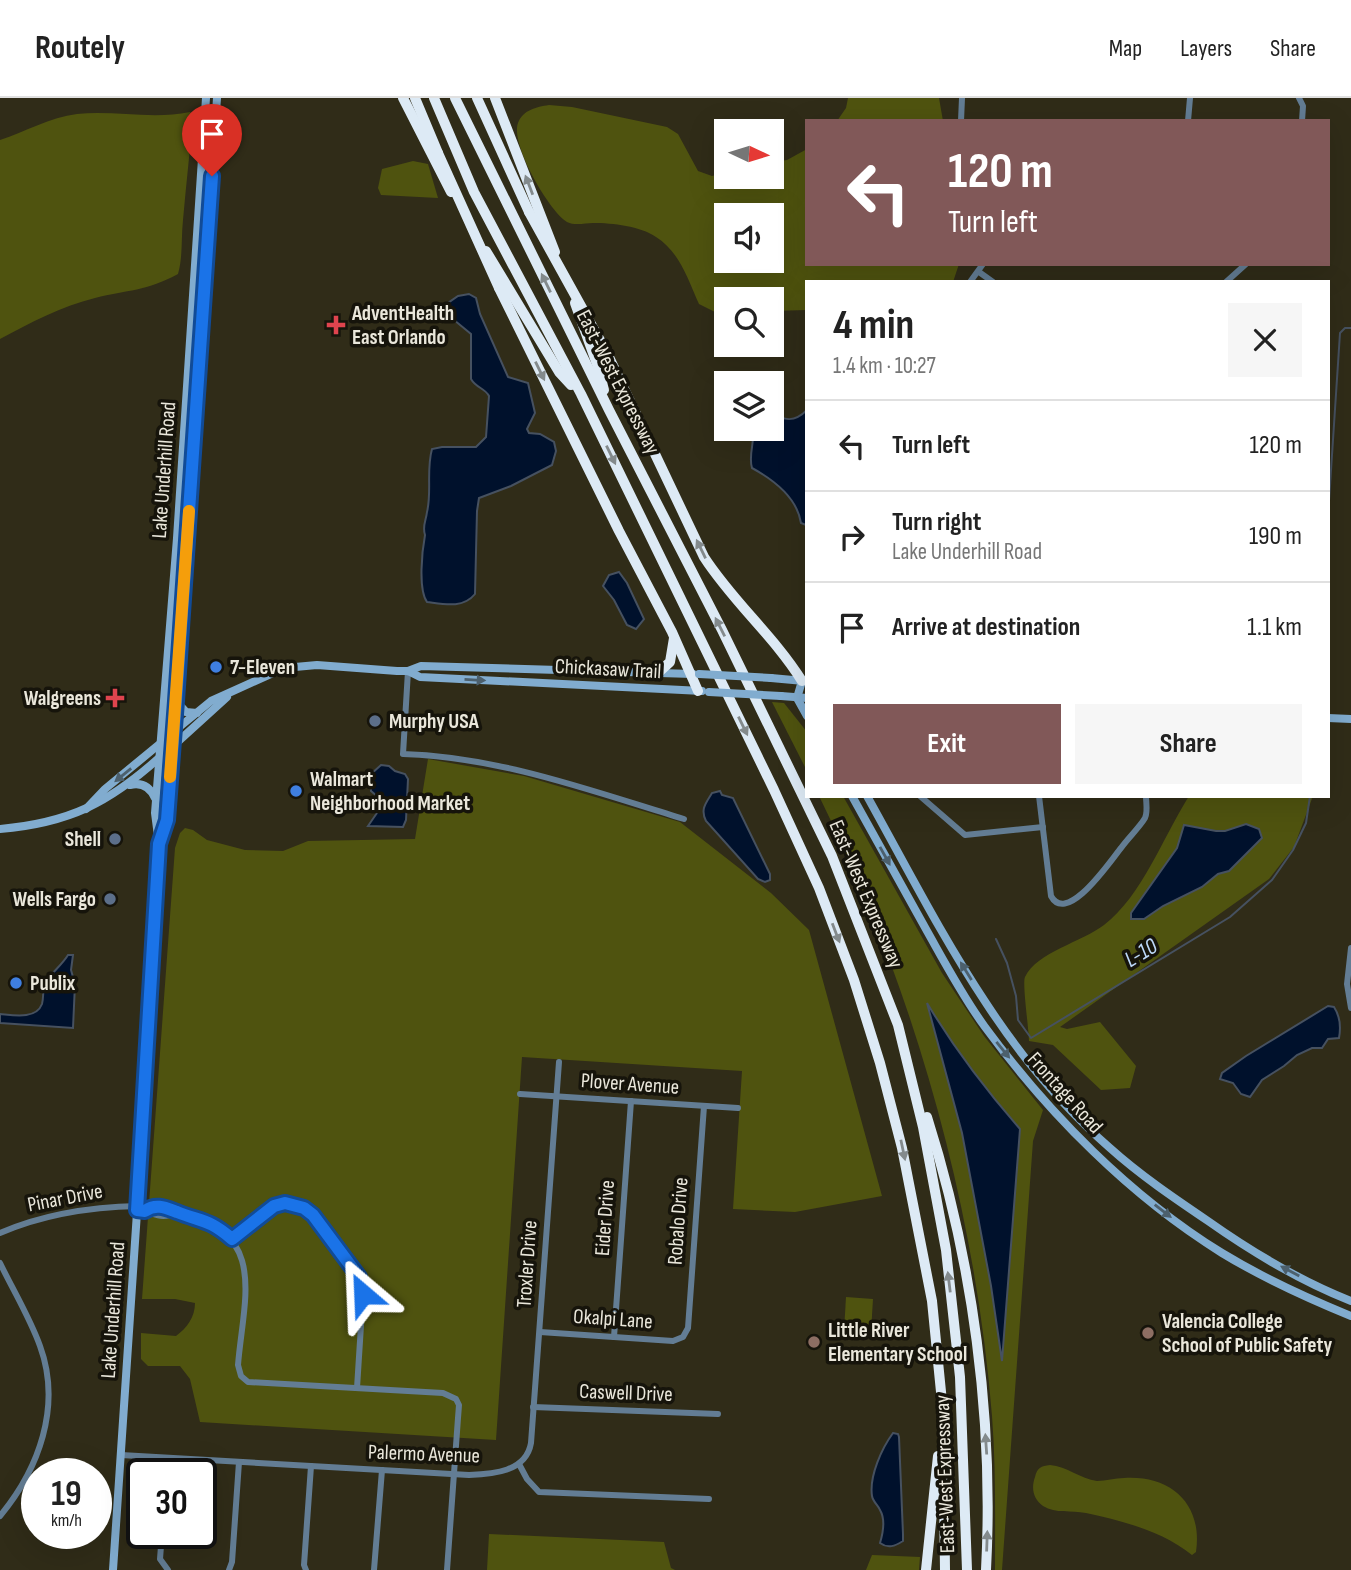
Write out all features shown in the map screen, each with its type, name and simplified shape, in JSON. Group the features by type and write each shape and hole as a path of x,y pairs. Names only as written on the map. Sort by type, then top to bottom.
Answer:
{"highway":[{"path":"402,98 442,176 559,372 580,394"},
{"path":"415,98 499,288 619,531 704,692"},
{"name":"East-West Expressway","path":"434,98 474,192 580,394 774,790 819,888 854,980 880,1063 902,1148 932,1301 943,1412 945,1570"},
{"name":"East-West Expressway","path":"454,98 722,630 832,856 898,1025 923,1127 946,1250 960,1377 967,1570"},
{"path":"477,98 529,212 607,353 704,557 718,579 778,646 805,684"},
{"path":"495,98 581,317 609,410"},
{"path":"659,672 670,662 674,635"},
{"path":"898,1025 936,1146 961,1253 981,1385 988,1512 986,1570"},
{"path":"926,1570 943,1412"}],"street":[{"name":"Lake Underhill Road","path":"113,1570 140,1209 159,844 156,801 206,98"},
{"name":"Lake Underhill Road","path":"159,844 167,820 217,98"},
{"path":"961,119 962,98"},
{"path":"1188,119 1190,98"},
{"path":"1299,98 1303,106 1302,119"},
{"path":"197,231 208,232"},
{"path":"972,280 982,266"},
{"path":"1228,280 1244,266"},
{"path":"979,272 990,280"},
{"path":"186,404 194,430"},
{"path":"180,492 183,508 189,517"},
{"name":"Chickasaw Trail","path":"86,809 104,789 211,701 268,674 299,666 408,671 421,666 659,672 771,678 805,684"},
{"path":"408,671 403,754 462,758 526,772 684,818"},
{"name":"Chickasaw Trail","path":"408,671 420,677 805,698"},
{"path":"805,684 797,698 805,712"},
{"name":"Chickasaw Trail","path":"0,829 42,823 98,804 127,786 231,693"},
{"path":"176,701 186,712 197,713"},
{"path":"1330,718 1351,719"},
{"path":"127,786 144,785 156,801"},
{"name":"Frontage Road","path":"853,798 945,962 984,1025 1043,1098 1078,1136 1121,1177 1222,1253 1303,1296 1351,1316"},
{"name":"Frontage Road","path":"868,798 951,947 987,1004 1019,1049 1066,1104 1110,1148 1165,1192 1262,1256 1330,1293 1351,1301"},
{"path":"922,798 965,835 1043,827"},
{"path":"1039,798 1051,896 1056,903 1065,904 1090,888 1145,817 1146,798"},
{"path":"1351,948 1347,984 1351,1008"},
{"name":"Troxler Drive","path":"519,1464 525,1460 530,1449 559,1062"},
{"name":"Plover Avenue","path":"520,1094 738,1108"},
{"name":"Eider Drive","path":"614,1337 631,1101"},
{"name":"Robalo Drive","path":"683,1338 688,1328 704,1106"},
{"path":"357,1388 363,1294 359,1277 313,1215 296,1205 285,1203 274,1206 232,1239 246,1274 238,1365 241,1376 252,1383 443,1393 456,1399 458,1405 447,1570"},
{"name":"Pinar Drive","path":"0,1233 61,1213 107,1207 151,1207 170,1208 212,1224 232,1239"},
{"path":"0,1263 40,1345 48,1393 46,1430 35,1463 14,1499 0,1516"},
{"name":"Okalpi Lane","path":"540,1332 673,1341 683,1338"},
{"name":"Caswell Drive","path":"533,1407 718,1414"},
{"name":"Palermo Avenue","path":"121,1455 166,1458"},
{"name":"Palermo Avenue","path":"217,1461 454,1475 483,1475 519,1464"},
{"path":"229,1570 232,1562 239,1462"},
{"path":"519,1464 533,1488 547,1493 709,1499"},
{"path":"306,1570 304,1565 311,1466"},
{"path":"374,1570 382,1470"},
{"path":"161,1549 160,1559 168,1570"}],"shaded area":[{"path":"848,98 939,98 943,119 838,119 846,108"},
{"path":"549,105 572,107 667,127 678,134 698,171 714,175 714,189 784,189 784,160 805,150 805,266 958,266 954,280 805,280 805,310 784,311 784,287 714,287 714,312 699,304 677,258 656,237 626,226 570,223 559,215 541,191 525,161 517,133 518,123 530,110"},
{"path":"190,112 193,116 178,274 147,287 70,306 0,339 0,140 47,121 77,114 162,115"},
{"path":"413,161 428,164 438,198 381,195 378,188 382,169"},
{"path":"772,702 784,703 805,729 805,767"},
{"path":"428,759 524,776 680,822 771,893 809,930 882,1196 795,1212 733,1209 742,1071 522,1057 496,1440 200,1422 190,1379 180,1366 148,1366 141,1359 141,1333 176,1336 190,1322 195,1308 195,1303 175,1299 142,1299 175,848 180,833 185,828 207,840 245,850 283,851 308,841 415,839"},
{"path":"820,798 844,798 942,973 984,1036 1043,1110 1033,1141 1002,1570 995,1570 992,1416 984,1336 971,1257 955,1177 934,1098 911,1020 853,869","holes":["928,1006 955,1049 1020,1129 1002,1356 962,1133"]},
{"path":"1188,798 1312,798 1294,847 1269,879 1060,1027 1067,1029 1100,1022 1136,1066 1130,1088 1101,1090 1053,1045 1029,1041 1025,977 1031,968 1049,954 1095,931 1117,913 1141,882"},
{"path":"846,1297 873,1299 871,1332 844,1331"},
{"path":"1050,1465 1097,1481 1141,1478 1169,1487 1189,1507 1197,1535 1196,1552 1192,1555 1168,1539 1128,1523 1043,1506 1035,1497 1034,1481 1038,1470"},
{"path":"489,1534 664,1542 671,1568 675,1570 487,1570"},
{"path":"872,1555 920,1557 919,1570 866,1570"}],"water":[{"path":"469,294 476,298 480,314 508,377 528,383 535,413 527,429 529,433 540,434 554,442 556,451 552,465 511,486 479,498 475,594 465,602 446,604 427,602 424,596 424,526 432,449 476,447 486,437 489,396 471,379 471,334 454,320 448,303 458,296"},
{"path":"805,412 805,525 801,523 790,497 752,468 753,441 784,441 784,418 790,419"},
{"path":"619,572 644,619 636,629 627,625 603,586 609,575"},
{"path":"381,765 405,774 408,779 406,820 403,827 368,826 379,810 378,797 371,791 370,775"},
{"path":"720,791 722,795 733,798 770,874 770,880 765,882 758,879 706,821 706,803 712,793"},
{"path":"1246,824 1259,829 1262,838 1229,871 1218,874 1202,887 1163,906 1144,919 1131,919 1131,913 1177,848 1184,825 1225,831"},
{"path":"68,955 73,955 71,970 75,984 73,1028 0,1023 0,1014 23,1015 39,1009 46,982"},
{"path":"927,1003 970,1068 1020,1129 1002,1361 991,1286 962,1133"},
{"path":"1328,1006 1334,1007 1338,1014 1339,1038 1328,1039 1322,1048 1312,1048 1297,1055 1262,1080 1250,1097 1241,1094 1233,1083 1220,1079 1222,1073 1246,1056"},
{"path":"893,1433 899,1437 903,1541 889,1546 880,1543 883,1518 873,1498 872,1480 877,1463"}],"waterway":[{"name":"L-10","path":"1330,486 1340,333 1345,328 1351,328"},
{"name":"L-10","path":"996,939 1007,963 1016,996 1018,1020 1031,1038 1230,917 1272,880 1293,850 1306,823 1310,798"}],"slow traffic":[{"path":"170,777 189,511"}],"place":[{"name":"AdventHealth East Orlando","path":"336,325"},
{"name":"7-Eleven","path":"216,667"},
{"name":"Walgreens","path":"115,698"},
{"name":"Murphy USA","path":"375,721"},
{"name":"Walmart Neighborhood Market","path":"296,791"},
{"name":"Shell","path":"115,839"},
{"name":"Wells Fargo","path":"110,899"},
{"name":"Publix","path":"16,983"},
{"name":"Valencia College School of Public Safety","path":"1148,1333"},
{"name":"Little River Elementary School","path":"814,1342"}],"route":[{"path":"212,176 167,820 159,844 137,1210 145,1211 151,1207 170,1208 220,1228 232,1239 274,1206 285,1203 296,1205 313,1215 359,1277 363,1294"}]}
